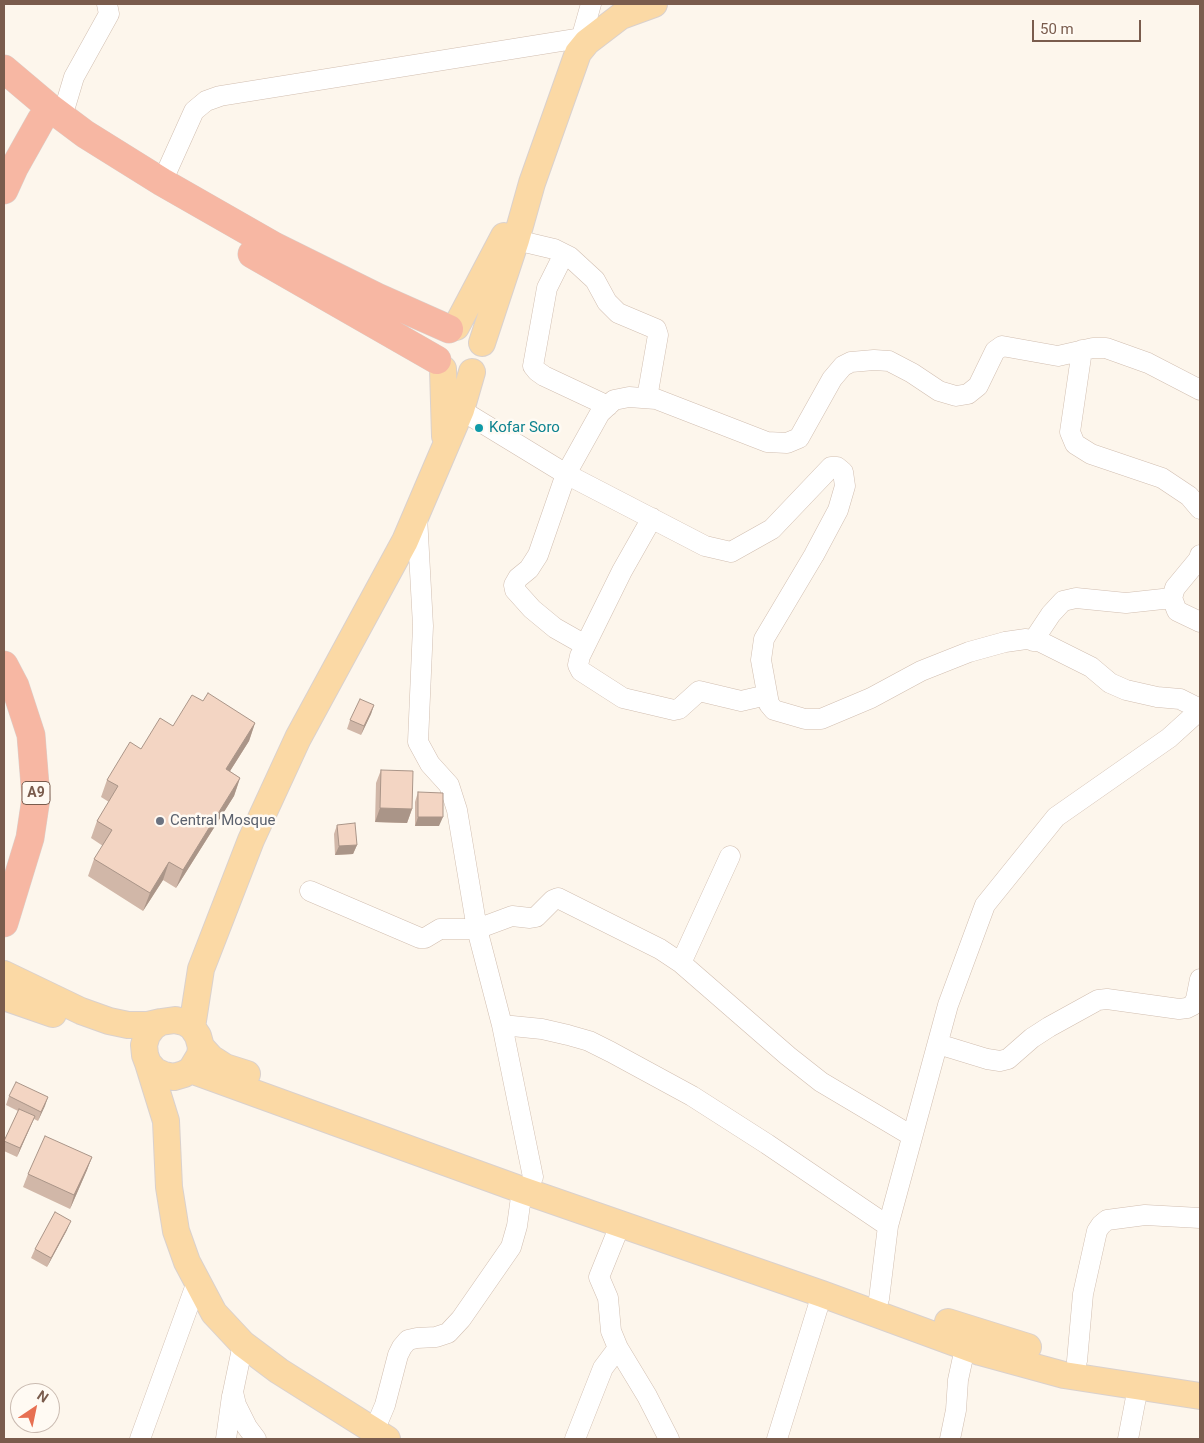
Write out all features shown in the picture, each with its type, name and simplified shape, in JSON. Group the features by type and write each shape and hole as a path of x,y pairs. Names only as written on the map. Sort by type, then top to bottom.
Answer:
{"highway":[{"path":"4,69 51,115 140,188 440,365"},
{"path":"4,90 85,134 162,182 274,246 377,297 452,328"},
{"path":"4,190 14,168 51,115"},
{"name":"A9","path":"4,664 15,686 31,735 36,798 30,838 4,924"}],"main road":[{"path":"440,365 452,374 462,375 472,372 482,359 482,343 516,240 532,183 580,46 621,16 654,4"},
{"path":"446,445 440,365 435,352 436,343 441,335 452,328 532,183"},
{"path":"452,328 464,328 472,331 482,343"},
{"path":"381,1435 279,1371 243,1344 214,1313 187,1262 176,1231 169,1188 166,1121 146,1059 144,1045 147,1035 153,1027 164,1021 201,969 251,840 298,738 405,542 461,410 472,372"},
{"path":"166,1121 192,1055 201,969"},
{"path":"4,974 81,1011 109,1021 128,1025 148,1025 175,1020 184,1022 192,1055"},
{"path":"4,997 121,1041 146,1059 155,1071 164,1075 174,1077 192,1055"},
{"path":"192,1055 528,1184 620,1225 822,1294 974,1341 1139,1372 1200,1380"},
{"path":"528,1184 573,1192 879,1299 974,1341 1064,1375 1200,1396"}],"street":[{"path":"51,115 109,14 107,4"},
{"path":"162,182 194,111 206,101 220,96 580,46 591,4"},
{"path":"516,240 554,249 570,257 595,280 607,302 618,313 656,329 658,335 647,398"},
{"path":"564,254 547,288 533,366 544,376 608,406"},
{"path":"585,645 555,628 532,609 515,590 514,586 518,578 529,569 538,555 566,474 600,413 614,400 629,397 656,399 767,442 786,443 799,438 832,379 843,366 851,362 874,360 889,362 912,373 939,391 956,396 968,394 978,386 995,351 1002,346 1058,356 1093,348 1106,348 1148,363 1200,390"},
{"path":"1082,350 1070,432 1075,444 1090,454 1162,478 1189,496 1200,509"},
{"path":"461,410 566,474 704,546 731,552 772,528 831,467 837,467 843,472 845,486 838,510 814,556 764,639 761,660 769,704 774,710 805,719 821,718 870,698 921,671 970,652 1005,642 1026,639 1041,642 1091,667 1110,683 1126,690 1157,697 1180,699 1200,710 1169,738 1056,817 985,905 948,1005 912,1136 888,1226 879,1299"},
{"path":"381,1435 385,1404 398,1355 402,1347 408,1340 436,1337 448,1333 461,1319 511,1247 528,1184 502,1025 477,928 457,810 449,785 430,764 418,742 423,626 417,514"},
{"path":"652,518 622,571 585,645 578,666 581,671 623,698 674,710 679,709 699,691 741,701 768,694"},
{"path":"1200,555 1199,559 1175,588 1172,598 1177,610 1200,622"},
{"path":"1033,640 1051,614 1063,601 1076,598 1126,603 1172,598"},
{"path":"681,963 730,856"},
{"path":"310,891 420,938 431,936 440,930 477,928 512,916 536,917 553,900 558,898 660,949 681,963 788,1056 821,1082 912,1136"},
{"path":"938,1044 987,1059 1000,1061 1008,1059 1049,1027 1098,1000 1107,999 1179,1009 1188,1008 1196,1000 1200,979"},
{"path":"502,1025 542,1030 589,1041 643,1068 692,1096 767,1144 888,1226"},
{"path":"1077,1361 1083,1294 1097,1232 1101,1225 1107,1220 1145,1215 1200,1218"},
{"path":"620,1225 599,1278 608,1298 611,1331 618,1348 669,1439"},
{"path":"140,1439 197,1282"},
{"path":"778,1439 822,1294"},
{"path":"950,1439 956,1410 958,1380 974,1341"},
{"path":"226,1439 243,1344"},
{"path":"576,1439 604,1368 618,1348"},
{"path":"1128,1439 1138,1387"},
{"path":"233,1392 236,1405 247,1427 256,1439"}],"building":[{"name":"Central Mosque","path":"208,693 255,723 226,769 240,778 183,870 169,862 150,893 94,859 112,830 97,821 118,786 107,780 130,742 141,749 160,718 173,726 192,695 203,701"},
{"path":"360,699 374,705 364,726 350,720"},
{"path":"381,770 413,771 412,809 380,808"},
{"path":"418,792 443,793 443,817 418,817"},
{"path":"355,823 357,845 339,846 337,825"},
{"path":"16,1082 48,1097 41,1112 9,1096"},
{"path":"19,1109 35,1116 20,1148 4,1141"},
{"path":"45,1136 92,1157 74,1195 28,1174"},
{"path":"55,1212 71,1221 51,1258 35,1249"}],"place":[{"name":"Kofar Soro","path":"479,428"},
{"name":"Central Mosque","path":"160,821"}]}
